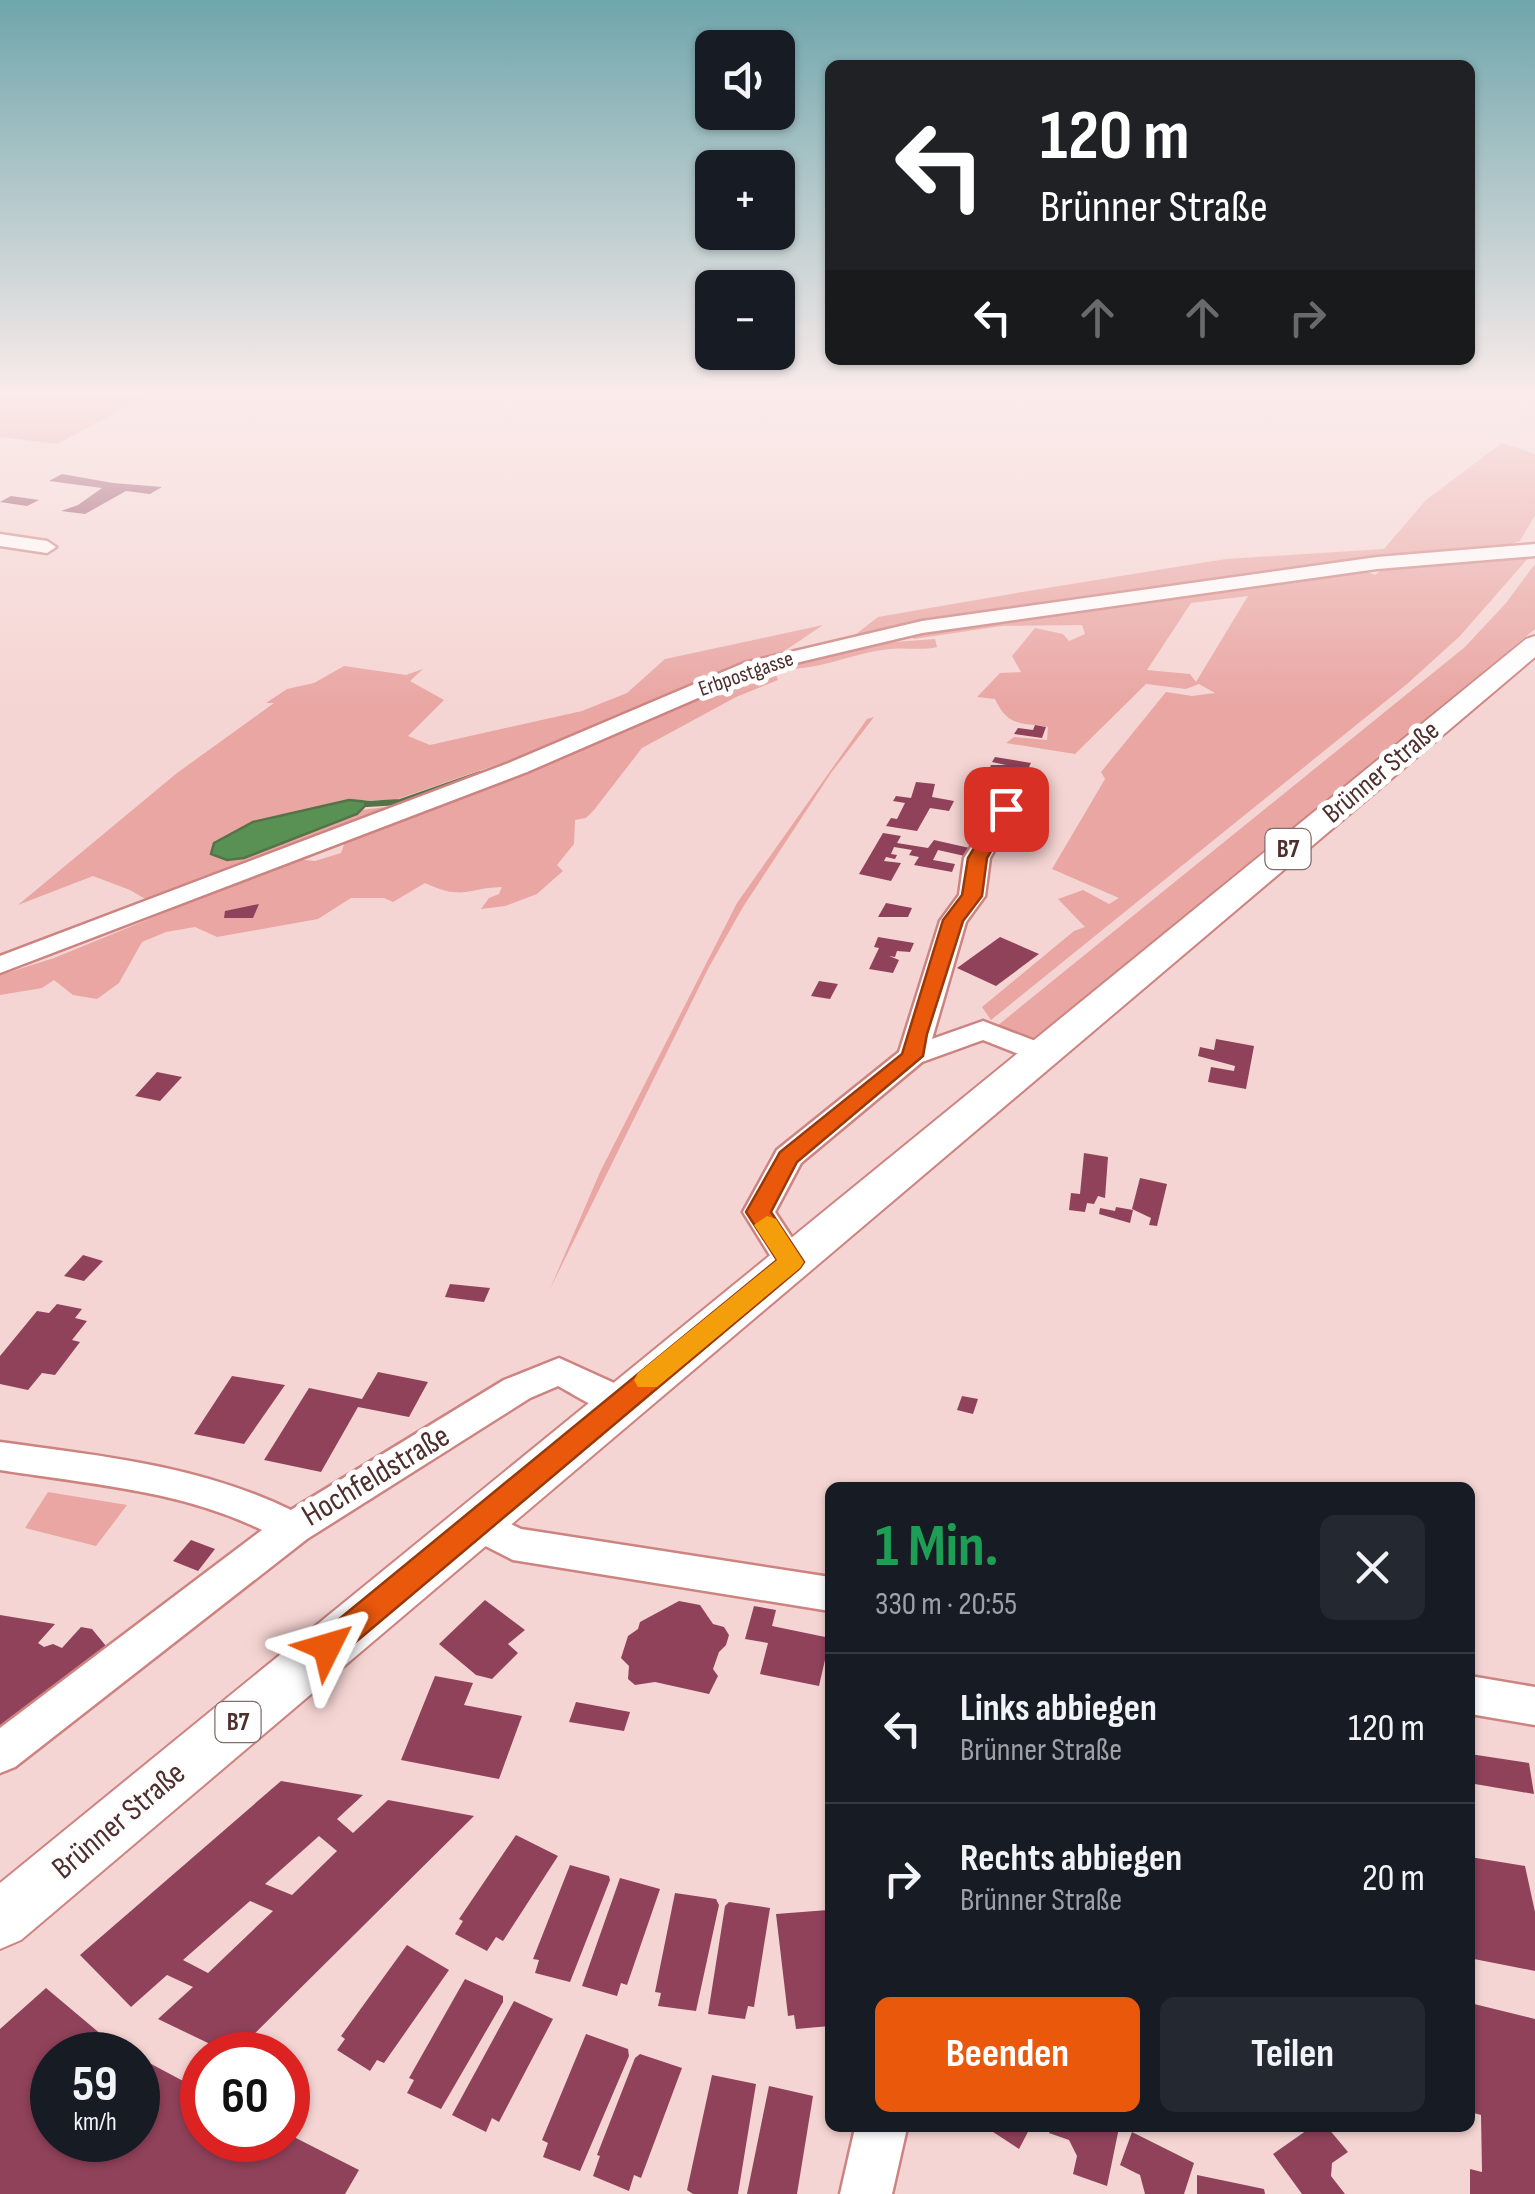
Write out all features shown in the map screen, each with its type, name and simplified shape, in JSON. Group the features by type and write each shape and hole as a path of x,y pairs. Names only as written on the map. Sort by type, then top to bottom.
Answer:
{"main road":[{"name":"Brünner Straße","path":"0,1920 1535,644"}],"street":[{"path":"0,540 47,547"},
{"name":"Erbpostgasse","path":"0,965 519,767 751,668 942,624 1412,558 1535,550"},
{"path":"912,1056 953,920 972,896 977,858 1006,809"},
{"path":"791,1262 758,1212 788,1157 912,1056 983,1030 1042,1054"},
{"name":"Hochfeldstraße","path":"0,1456 145,1477 229,1496 293,1528 517,1390 559,1371 620,1402"},
{"path":"476,1523 513,1544 825,1593"},
{"path":"0,1753 293,1528"},
{"path":"1475,1696 1535,1706"},
{"path":"866,2194 880,2132"}],"shaded area":[{"path":"1535,499 1535,515 1520,541 1504,547 1465,548 1000,609 856,634 878,617 1226,559 1384,549 1426,500"},
{"path":"1530,556 1460,636 1407,684 991,1020 982,1007 1074,931 1085,927 1058,899 1083,890 1109,904 1119,898 1052,869 1105,779 1101,772 1166,692 1192,696 1215,693 1199,684 1186,689 1146,684 1075,754 1006,743 1014,737 1047,740 1048,727 1012,720 995,699 977,697 1000,673 1021,672 1012,656 1035,628 1063,634 1069,641 1085,634 1082,625 1002,626 914,639 907,633 1362,570 1375,575 1380,571 1377,567","holes":["1248,596 1196,682 1190,674 1147,670 1191,603"]},
{"path":"1535,564 1535,629 1033,1039 1014,1037 997,1026 1465,647"},
{"path":"823,625 783,652 537,756 530,753 395,800 349,800 253,822 214,843 211,854 227,860 244,858 362,810 400,805 149,901 93,876 18,905 177,773 274,703 266,703 287,689 314,683 344,666 406,675 423,669 410,681 444,700 408,736 430,745 582,711 627,693 665,659"},
{"path":"935,639 937,647 889,649 800,668 787,669 783,665 867,644"},
{"path":"764,668 775,672 778,680 736,697 642,748 594,810 586,818 575,820 574,844 557,865 563,871 537,894 505,906 481,909 502,887 457,892 425,883 393,902 384,898 351,898 318,919 217,937 195,927 166,932 142,942 119,983 97,999 73,995 54,980 42,988 0,995 0,975 54,958 296,859 315,861 341,853 346,839 570,755"},
{"path":"874,717 831,773 743,907 709,967 550,1289 600,1172 737,903 867,719"},
{"path":"349,800 369,802 357,814 244,858 227,860 211,854 214,843 253,822"},
{"path":"48,1492 127,1505 96,1546 25,1528"}],"building":[{"path":"5,499 39,500 27,506 0,502"},
{"path":"86,499 111,499 85,514 61,511"},
{"path":"1035,725 1046,727 1042,738 1014,734 1018,728 1033,730"},
{"path":"995,757 1031,763 1027,771 1014,769 1011,775 988,771 991,765 1006,765 992,762"},
{"path":"916,782 935,784 932,797 954,801 949,811 930,808 917,831 886,826 891,818 897,819 905,803 893,801 896,796 911,798"},
{"path":"883,833 901,836 897,843 928,848 934,840 974,849 969,857 938,850 933,860 955,864 952,872 914,865 919,857 909,855 912,850 894,847 891,854 897,855 895,859 886,857 884,861 901,863 891,881 859,874"},
{"path":"886,903 912,908 908,917 878,917"},
{"path":"259,904 253,918 224,918 225,911"},
{"path":"878,937 914,943 910,952 897,951 895,957 889,956 899,960 893,973 869,969 879,948 874,947"},
{"path":"1000,937 1039,954 996,986 957,968"},
{"path":"819,981 838,984 830,999 811,996"},
{"path":"1216,1039 1254,1046 1246,1089 1208,1082 1211,1067 1234,1071 1235,1066 1198,1056 1200,1047 1214,1050"},
{"path":"157,1072 182,1077 160,1101 135,1096"},
{"path":"1084,1153 1108,1157 1105,1198 1098,1196 1094,1204 1087,1203 1085,1212 1069,1210 1071,1193 1080,1194"},
{"path":"1140,1178 1167,1184 1157,1226 1149,1225 1151,1218 1132,1209"},
{"path":"1116,1207 1133,1210 1130,1223 1099,1214 1100,1208 1115,1211"},
{"path":"83,1255 103,1261 84,1281 64,1276"},
{"path":"450,1284 490,1288 484,1302 445,1297"},
{"path":"57,1304 82,1309 75,1318 87,1321 72,1340 80,1342 55,1375 42,1373 28,1390 0,1384 0,1356 37,1311 49,1313"},
{"path":"378,1372 428,1382 409,1417 358,1407 321,1472 264,1460 309,1388 362,1399"},
{"path":"232,1376 285,1385 244,1444 194,1434"},
{"path":"962,1396 978,1399 973,1414 957,1410"},
{"path":"191,1540 215,1549 198,1571 173,1561"},
{"path":"485,1600 525,1630 508,1644 518,1653 492,1679 476,1675 439,1644"},
{"path":"679,1601 700,1605 713,1624 724,1627 729,1635 713,1669 718,1676 709,1694 655,1682 635,1685 628,1679 629,1666 621,1658 628,1636 638,1629 640,1622"},
{"path":"754,1606 776,1610 772,1626 825,1637 819,1686 760,1674 768,1643 745,1639"},
{"path":"0,1615 55,1624 38,1643 44,1647 53,1644 62,1648 81,1627 92,1629 106,1646 0,1728"},
{"path":"435,1676 473,1683 464,1705 522,1716 499,1779 401,1760"},
{"path":"576,1702 630,1712 624,1731 569,1722"},
{"path":"1475,1755 1529,1763 1534,1794 1475,1784"},
{"path":"281,1781 363,1795 337,1819 353,1833 388,1800 474,1816 256,2032 185,2032 158,2019 193,1987 167,1975 131,2007 80,1955","holes":["319,1836 337,1851 292,1895 265,1884","250,1901 273,1911 208,1973 183,1960"]},
{"path":"516,1835 558,1856 503,1941 496,1937 487,1951 455,1934 463,1921 459,1919"},
{"path":"1475,1858 1525,1866 1535,1912 1535,1971 1475,1959"},
{"path":"570,1865 609,1876 610,1880 570,1982 535,1973 539,1960 533,1959"},
{"path":"620,1878 660,1889 627,1985 621,1983 617,1996 582,1986"},
{"path":"675,1893 716,1899 719,1905 696,2011 658,2006 661,1993 655,1992"},
{"path":"729,1902 770,1908 754,2007 748,2006 745,2019 708,2014 725,1906"},
{"path":"825,1910 825,2026 796,2029 794,2015 788,2016 776,1914"},
{"path":"407,1945 449,1970 384,2063 377,2060 370,2071 337,2050 345,2039 341,2036"},
{"path":"465,1979 503,1996 503,2002 441,2109 407,2093 414,2080 409,2078"},
{"path":"46,1988 98,2032 30,2032 30,2162 160,2162 160,2069 180,2079 180,2162 310,2162 310,2145 359,2170 345,2194 0,2194 0,2029"},
{"path":"514,2001 553,2019 499,2122 492,2118 486,2132 452,2115"},
{"path":"1475,2004 1535,2019 1535,2194 1470,2194 1470,2169 1482,2172 1481,2115 1475,2113"},
{"path":"586,2034 628,2049 629,2056 580,2171 543,2157 548,2143 542,2140"},
{"path":"640,2054 682,2068 641,2178 634,2175 629,2191 593,2176 600,2156 597,2155 635,2058"},
{"path":"712,2075 756,2084 738,2194 693,2194 687,2190"},
{"path":"769,2086 813,2096 797,2194 747,2194"},
{"path":"993,2132 1028,2132 1019,2149"},
{"path":"1118,2132 1107,2186 1073,2174 1077,2156 1069,2140 1049,2133"},
{"path":"1132,2132 1194,2163 1184,2194 1145,2194 1140,2175 1120,2165"},
{"path":"1304,2132 1331,2132 1348,2152 1332,2163 1331,2176 1345,2194 1302,2194 1273,2154"},
{"path":"1197,2175 1264,2189 1265,2194 1197,2194"}],"waterway":[{"path":"367,804 400,802 480,774"}],"slow traffic":[{"path":"647,1380 791,1262 767,1225"}],"route":[{"path":"327,1647 791,1262 758,1212 788,1157 912,1056 953,920 972,896 977,858 1006,809"}]}
